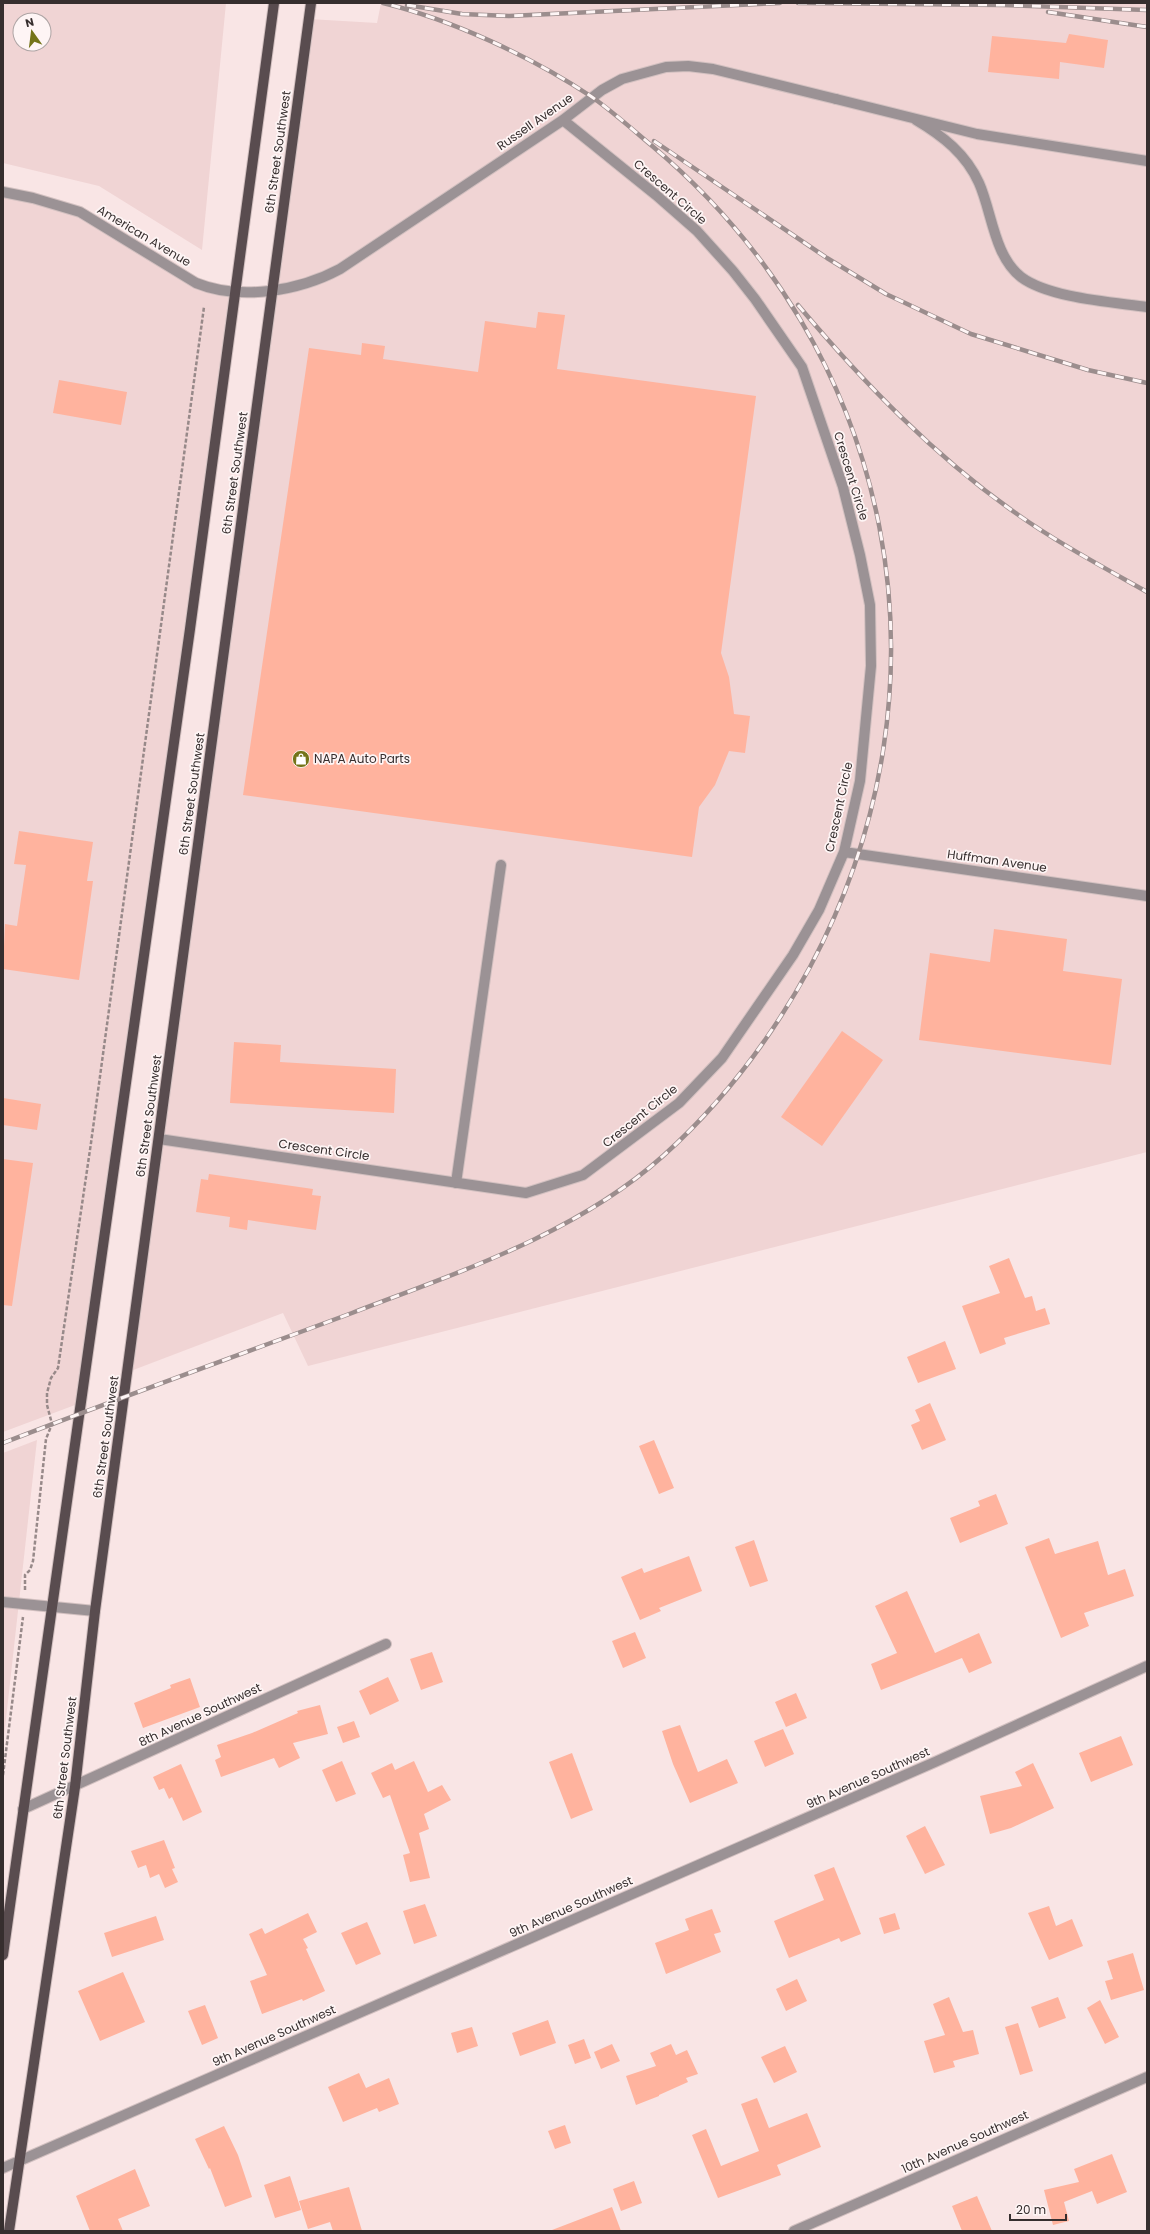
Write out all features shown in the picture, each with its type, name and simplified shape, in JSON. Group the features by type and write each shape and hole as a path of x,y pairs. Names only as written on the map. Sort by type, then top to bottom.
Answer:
{"main road":[{"name":"6th Street Southwest","path":"3,1955 90,1348 236,292 274,3"},
{"name":"6th Street Southwest","path":"9,2231 75,1787 95,1611 272,290 312,3"}],"street":[{"name":"Russell Avenue","path":"272,290 300,286 319,280 340,269 564,120 602,90 622,79 666,67 688,66 713,69 977,134 1147,161"},
{"name":"Crescent Circle","path":"159,1139 526,1193 583,1175 679,1103 722,1058 772,989 819,910 844,852 860,780 871,666 870,605 843,487 802,367 755,299 733,271 697,231 656,195 564,120"},
{"path":"916,120 953,145 967,163 979,183 1003,253 1011,267 1021,277 1035,285 1073,296 1147,307"},
{"name":"American Avenue","path":"3,192 33,198 80,212 196,283 207,288 236,292 272,290"},
{"name":"Huffman Avenue","path":"844,852 1147,896"},
{"path":"456,1183 500,865"},
{"path":"3,1602 95,1611"},
{"name":"8th Avenue Southwest","path":"23,1809 75,1787 386,1644"},
{"name":"9th Avenue Southwest","path":"3,2168 935,1762 1147,1666"},
{"name":"10th Avenue Southwest","path":"794,2231 1147,2077"}],"path":[{"path":"26,1578 25,1575 30,1570 33,1561 46,1439 52,1424 47,1405 47,1393 51,1378 58,1368 90,1150 204,307"},
{"path":"3,1775 22,1619"}],"shaded area":[{"path":"3,3 226,3 202,250 99,186 3,163"},
{"path":"381,3 1147,3 1147,1152 308,1366 283,1313 128,1372 309,19 377,23"},
{"path":"3,192 80,212 196,283 236,292 83,1402 3,1432"},
{"path":"37,1440 3,1746 3,1453"}],"building":[{"path":"1069,34 1108,40 1104,68 1060,62 1059,79 988,72 992,36 1066,43"},
{"path":"538,312 565,315 557,369 756,396 721,653 729,677 734,714 750,716 745,753 729,751 715,785 699,807 692,857 243,795 309,348 361,355 362,343 385,346 383,359 478,372 485,321 536,328"},
{"path":"59,380 127,392 121,425 53,413"},
{"path":"19,831 93,842 87,881 93,881 79,980 3,969 5,924 17,926 26,865 14,864"},
{"path":"994,929 1067,939 1063,971 1122,979 1111,1065 919,1040 930,953 990,962"},
{"path":"842,1031 883,1060 822,1146 781,1117"},
{"path":"234,1042 281,1045 280,1062 396,1069 394,1113 230,1103"},
{"path":"3,1098 41,1104 37,1130 3,1125"},
{"path":"3,1159 33,1163 12,1306 3,1305"},
{"path":"209,1174 313,1189 312,1195 321,1196 316,1230 248,1220 247,1230 229,1227 230,1217 196,1212 201,1179 208,1180"},
{"path":"1009,1258 1025,1298 1032,1296 1036,1311 1045,1308 1050,1324 1004,1338 1006,1344 980,1354 962,1306 1000,1293 989,1266"},
{"path":"945,1341 956,1369 918,1383 907,1357"},
{"path":"930,1403 946,1440 922,1450 911,1425 920,1421 915,1410"},
{"path":"654,1440 674,1488 659,1494 639,1446"},
{"path":"996,1494 1008,1524 960,1543 950,1518 980,1506 978,1501"},
{"path":"1049,1538 1055,1554 1098,1541 1108,1575 1125,1569 1134,1596 1084,1613 1089,1626 1061,1638 1025,1547"},
{"path":"754,1540 768,1581 750,1587 735,1547"},
{"path":"689,1556 702,1591 659,1608 661,1611 640,1620 621,1577 642,1568 644,1573"},
{"path":"907,1591 935,1653 979,1633 992,1663 969,1673 962,1658 881,1690 871,1664 897,1653 875,1606"},
{"path":"635,1632 646,1658 623,1668 612,1641"},
{"path":"432,1652 443,1682 421,1690 410,1659"},
{"path":"388,1677 399,1701 370,1715 359,1691"},
{"path":"190,1678 200,1707 143,1728 134,1703 171,1688 170,1685"},
{"path":"796,1693 807,1718 786,1727 775,1702"},
{"path":"320,1705 328,1734 293,1743 300,1758 279,1768 274,1758 221,1777 215,1760 221,1757 217,1745 252,1733 298,1713 297,1711"},
{"path":"354,1721 360,1737 343,1743 337,1727"},
{"path":"680,1725 698,1772 727,1759 738,1783 690,1803 673,1764 662,1731"},
{"path":"783,1729 794,1754 765,1767 754,1741"},
{"path":"1121,1736 1133,1765 1091,1782 1079,1753"},
{"path":"572,1753 593,1810 571,1819 549,1762"},
{"path":"342,1761 356,1794 336,1802 322,1770"},
{"path":"414,1761 428,1792 442,1785 451,1800 424,1814 429,1829 419,1833 430,1878 410,1882 403,1855 410,1853 390,1795 383,1798 371,1773 392,1763 395,1770"},
{"path":"1033,1763 1054,1808 1011,1828 990,1834 980,1796 1022,1786 1015,1772"},
{"path":"181,1764 202,1812 183,1821 172,1797 169,1799 164,1788 159,1790 153,1777"},
{"path":"925,1826 945,1865 925,1874 906,1836"},
{"path":"164,1840 175,1868 172,1869 178,1882 165,1888 159,1874 150,1878 146,1865 138,1868 131,1851"},
{"path":"834,1867 861,1934 841,1942 839,1938 789,1958 774,1921 824,1900 814,1875"},
{"path":"425,1904 437,1936 414,1944 403,1911"},
{"path":"1049,1906 1056,1926 1072,1919 1083,1946 1049,1960 1028,1913"},
{"path":"712,1909 721,1932 714,1934 721,1952 666,1974 655,1943 689,1930 685,1919"},
{"path":"308,1913 317,1932 303,1939 325,1991 303,2001 302,1999 262,2014 250,1981 267,1975 249,1934 262,1928 265,1934"},
{"path":"895,1913 900,1929 884,1934 879,1918"},
{"path":"156,1916 164,1940 112,1957 104,1933"},
{"path":"367,1922 381,1954 356,1965 341,1933"},
{"path":"1133,1953 1144,1990 1111,2000 1105,1981 1113,1979 1107,1961"},
{"path":"123,1972 145,2022 100,2041 78,1991"},
{"path":"797,1979 807,2001 786,2011 776,1989"},
{"path":"949,1997 963,2032 973,2030 979,2054 953,2061 955,2067 934,2073 924,2041 945,2035 933,2004"},
{"path":"1058,1997 1066,2018 1039,2028 1031,2007"},
{"path":"1100,2000 1119,2037 1105,2044 1087,2008"},
{"path":"205,2005 218,2038 202,2045 188,2011"},
{"path":"548,2020 556,2043 520,2056 512,2033"},
{"path":"1018,2023 1033,2071 1020,2075 1005,2027"},
{"path":"472,2027 478,2046 457,2053 451,2033"},
{"path":"584,2039 591,2058 575,2064 568,2045"},
{"path":"612,2044 620,2061 601,2069 594,2052"},
{"path":"671,2044 676,2055 687,2050 698,2074 686,2078 688,2082 636,2105 626,2076 656,2066 650,2053"},
{"path":"785,2046 797,2072 774,2083 761,2057"},
{"path":"359,2073 366,2088 389,2078 399,2104 379,2112 377,2108 343,2122 328,2087"},
{"path":"757,2098 769,2128 807,2113 821,2147 777,2165 781,2175 718,2198 692,2135 706,2129 721,2166 759,2151 741,2104"},
{"path":"565,2125 571,2143 555,2149 548,2131"},
{"path":"224,2126 238,2155 252,2197 225,2207 210,2168 209,2169 195,2139"},
{"path":"1112,2154 1127,2192 1097,2204 1092,2191 1064,2202 1069,2221 1053,2225 1044,2190 1079,2182 1074,2169"},
{"path":"135,2169 150,2206 118,2219 123,2231 90,2231 76,2196"},
{"path":"290,2176 301,2210 275,2218 264,2185"},
{"path":"634,2181 642,2203 621,2211 613,2189"},
{"path":"349,2187 362,2231 333,2231 330,2222 308,2229 299,2201"},
{"path":"977,2196 992,2231 962,2231 952,2206"},
{"path":"612,2207 621,2231 552,2231 552,2230"}],"railway":[{"path":"3,1443 434,1282 515,1248 555,1229 593,1208 629,1183 685,1136 706,1114 744,1068 779,1019 810,967 857,859 883,748 891,637 879,527 849,421 801,321 735,228 651,145 600,103 569,82 491,41 437,19 383,3"},
{"path":"407,5 462,14 509,16 780,3"},
{"path":"798,3 1003,5 1147,10"},
{"path":"1048,12 1147,27"},
{"path":"654,141 827,258 886,294 971,334 1088,370 1147,383"},
{"path":"798,305 848,362 901,417 928,443 986,492 1048,535 1147,592"}],"place":[{"name":"NAPA Auto Parts","path":"301,759"}]}
